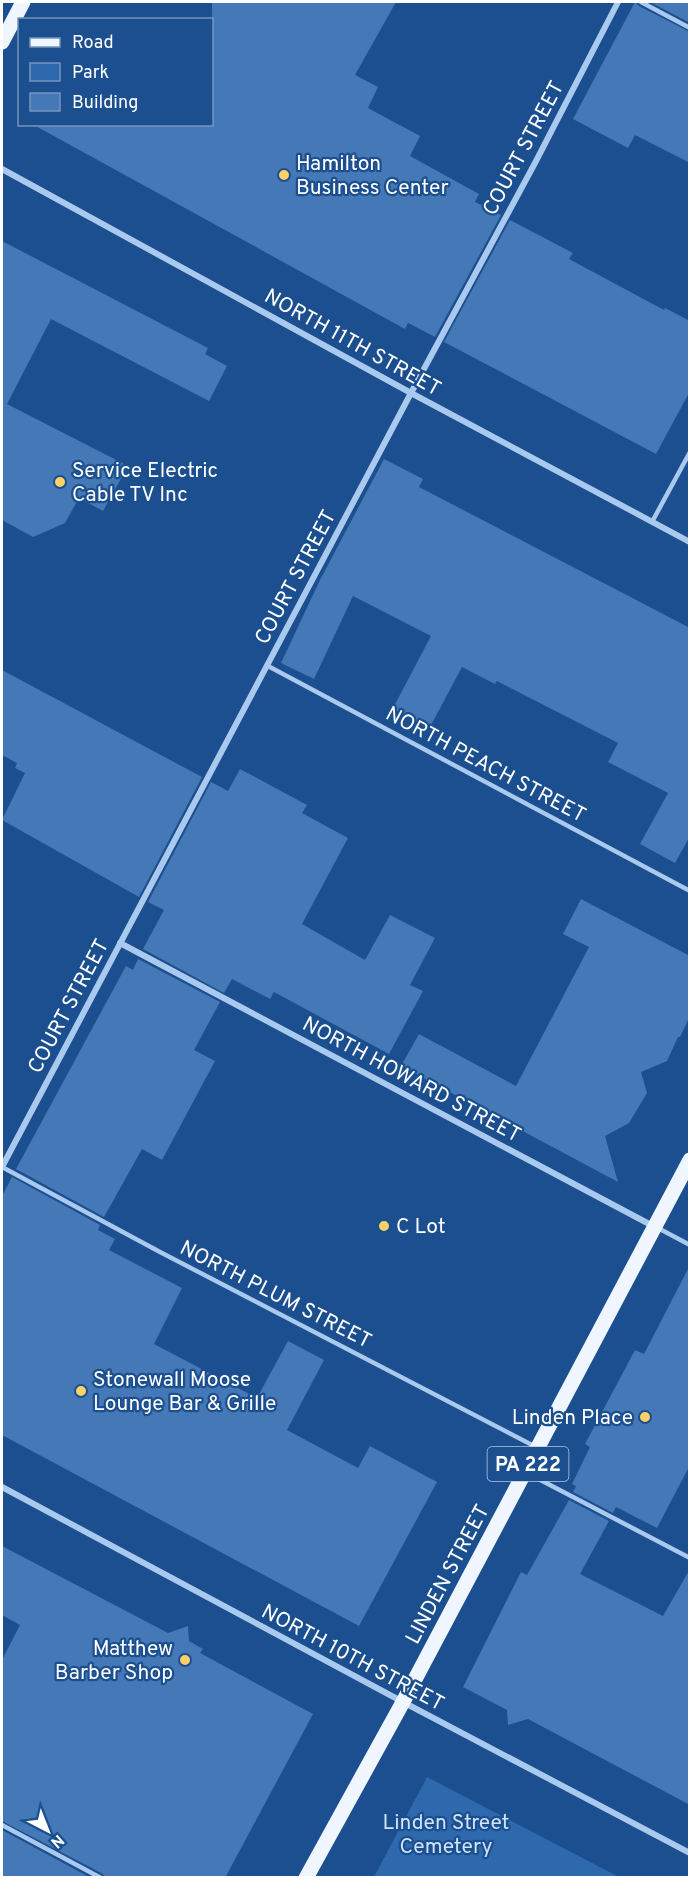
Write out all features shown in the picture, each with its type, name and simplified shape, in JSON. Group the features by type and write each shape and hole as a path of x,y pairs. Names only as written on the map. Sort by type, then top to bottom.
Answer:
{"main road":[{"path":"2,42 23,2"},
{"name":"LINDEN STREET","path":"306,1878 403,1702 653,1226 690,1160"}],"street":[{"name":"COURT STREET","path":"2,1167 535,163 618,2"},
{"name":"NORTH 11TH STREET","path":"2,169 411,393 690,542"},
{"name":"NORTH HOWARD STREET","path":"120,943 653,1226"},
{"name":"NORTH 10TH STREET","path":"2,1487 690,1853"}],"lane":[{"path":"641,2 690,28"},
{"path":"652,522 690,452"},
{"name":"NORTH PEACH STREET","path":"268,666 690,891"},
{"name":"NORTH PLUM STREET","path":"2,1167 537,1448"},
{"name":"NORTH HOWARD STREET","path":"653,1226 690,1245"},
{"path":"525,1472 690,1558"},
{"path":"2,1825 101,1878"}],"green space":[{"name":"Linden Street Cemetery","path":"427,1777 619,1877 374,1877"}],"building":[{"name":"Hamilton Business Center","path":"212,2 396,2 355,75 378,87 368,108 420,136 410,156 479,194 475,202 501,215 435,337 408,323 405,329 36,126 213,126"},
{"path":"635,2 690,32 690,163 635,135 628,148 573,119"},
{"path":"650,2 690,2 690,23"},
{"path":"510,220 573,253 569,259 664,310 665,308 690,321 690,391 656,454 444,342"},
{"path":"2,241 208,348 205,354 227,366 209,401 51,319 7,404 128,466 103,511 79,498 65,523 33,537 2,520"},
{"path":"384,459 423,479 419,487 690,628 690,836 675,863 640,844 668,793 608,762 618,743 497,681 495,684 462,667 429,729 392,710 431,636 353,596 314,679 281,663 320,580"},
{"path":"2,670 202,777 139,897 2,820 25,773 15,768 17,763 2,755"},
{"path":"240,769 307,805 302,813 348,838 302,924 365,960 390,915 435,938 410,985 423,991 389,1054 274,992 270,999 232,979 224,993 143,949 164,910 148,902 211,782 228,791"},
{"path":"581,899 690,956 690,1016 667,1061 641,1072 647,1093 629,1123 605,1136 618,1182 401,1066 419,1034 516,1086 589,947 563,934"},
{"path":"138,959 220,1002 194,1050 215,1061 162,1160 142,1149 104,1217 16,1169 126,966 133,970"},
{"path":"12,1177 100,1225 98,1230 115,1239 109,1250 182,1288 154,1344 257,1398 288,1341 324,1360 287,1430 358,1468 370,1446 437,1482 359,1626 2,1435 2,1196"},
{"path":"690,1265 690,1465 657,1528 616,1507 613,1513 573,1492 576,1486 572,1484 590,1447 585,1444 635,1350 644,1354"},
{"path":"569,1500 609,1521 580,1574 663,1616 690,1569 690,1805 528,1719 508,1725 507,1710 463,1687 521,1572 527,1575"},
{"path":"2,1546 168,1633 188,1626 189,1641 203,1649 200,1653 313,1714 225,1878 105,1878 103,1874 2,1821 2,1660 20,1625 2,1615"},
{"path":"2,1830 91,1878 2,1878"}],"place":[{"name":"Hamilton Business Center","path":"284,175"},
{"name":"Service Electric Cable TV Inc","path":"60,482"},
{"name":"C Lot","path":"384,1226"},
{"name":"Stonewall Moose Lounge Bar & Grille","path":"81,1391"},
{"name":"Linden Place","path":"645,1417"},
{"name":"Matthew Barber Shop","path":"185,1660"}]}
